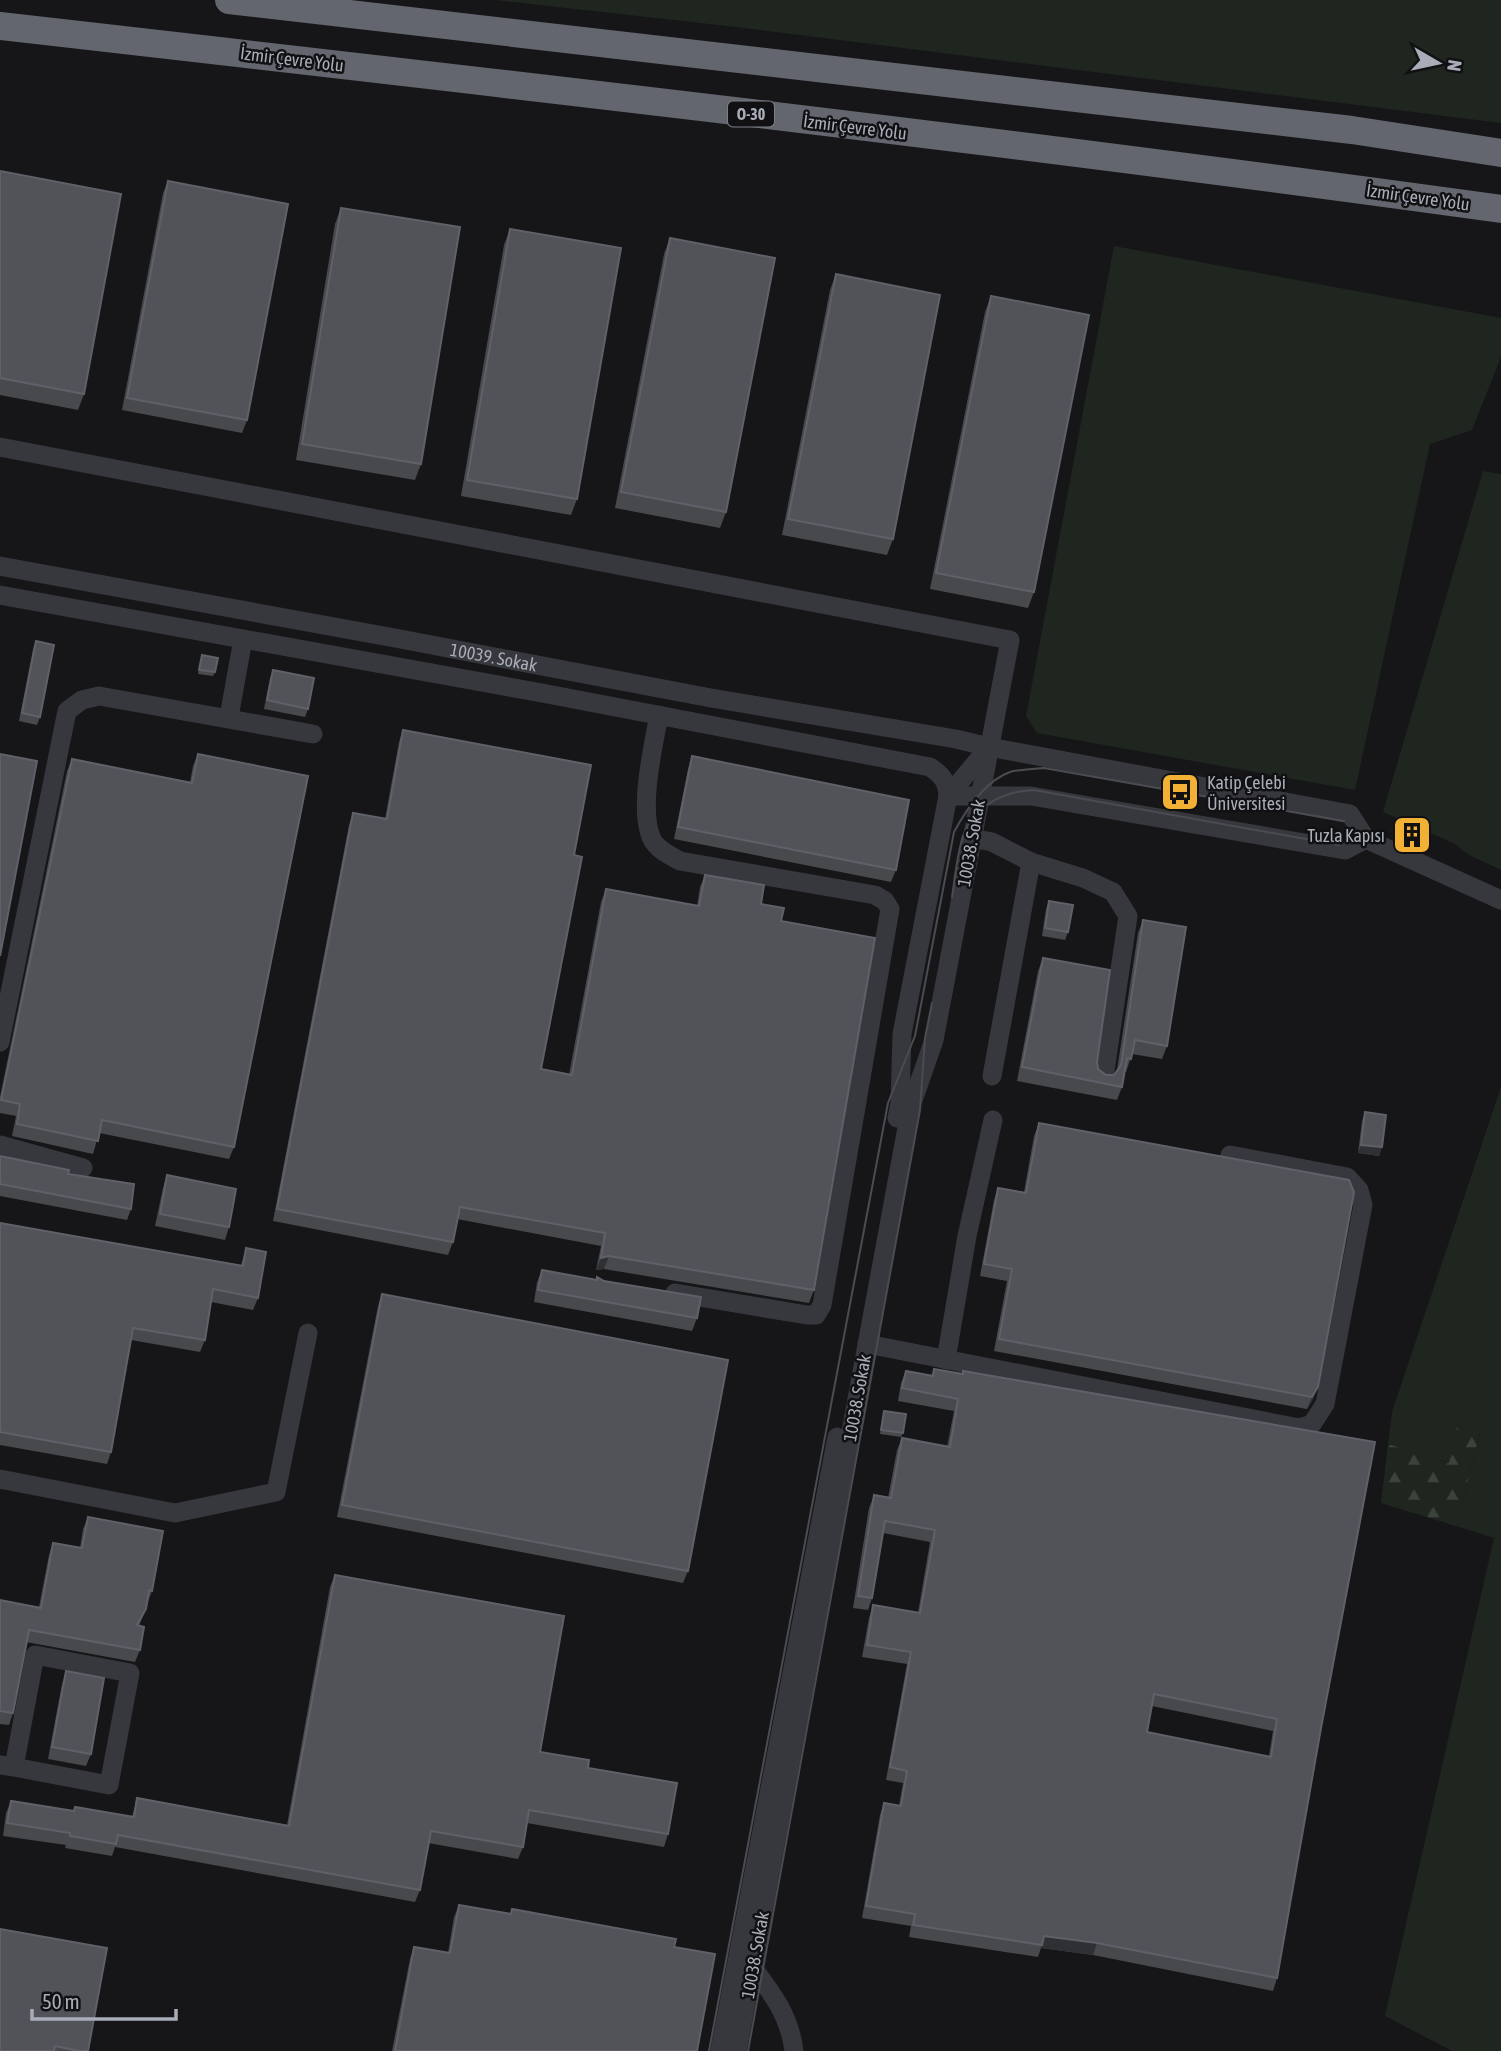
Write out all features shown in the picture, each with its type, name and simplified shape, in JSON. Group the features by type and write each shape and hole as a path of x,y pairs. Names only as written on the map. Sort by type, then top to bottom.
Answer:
{"highway":[{"path":"229,0 1325,126 1501,153"},
{"name":"İzmir Çevre Yolu","path":"0,26 524,86 1501,209"}],"street":[{"name":"10038. Sokak","path":"0,447 1010,640 934,1040 911,1106 737,2051"},
{"name":"10039. Sokak","path":"0,566 711,698 956,739 1350,814 1366,839"},
{"name":"10039. Sokak","path":"0,595 930,767 942,775 948,796"},
{"path":"229,717 243,639"},
{"path":"0,1042 67,711 82,700 99,696 313,734"},
{"path":"656,1290 816,1315 822,1305 890,909 885,901 875,895 681,861 663,852 651,838 645,802 659,715"},
{"path":"948,796 989,747"},
{"name":"10038. Sokak","path":"720,2051 900,1103 902,1034 948,796"},
{"path":"948,796 1031,796 1345,850 1366,839 1501,900"},
{"path":"972,838 992,842 1031,862 1083,878 1113,892 1128,916 1104,1077"},
{"path":"992,1076 1031,862"},
{"path":"947,1360 967,1236 993,1119"},
{"path":"0,1145 83,1168"},
{"path":"867,1344 1299,1428 1311,1424 1325,1404 1363,1205 1359,1189 1347,1177 1230,1155"},
{"path":"0,1479 175,1513 276,1492 308,1333"},
{"path":"35,1655 130,1673 109,1785 7,1766 35,1655"},
{"path":"753,1968 785,2014 794,2051"}],"green space":[{"path":"495,0 1501,0 1501,123 736,27"},
{"path":"1114,246 1501,318 1501,357 1472,430 1430,444 1355,790 1037,733 1026,716"},
{"path":"1483,471 1501,474 1501,870 1469,855 1455,844 1383,812"},
{"path":"1501,1087 1501,2051 1452,2051 1385,2016 1494,1538 1456,1526 1480,1433 1449,1463 1388,1444 1392,1412"},
{"path":"1458,1423 1480,1433 1456,1526 1381,1503 1388,1444 1449,1463"}],"building":[{"path":"0,171 121,194 84,394 0,378"},
{"path":"168,181 288,204 247,420 127,398"},
{"path":"341,208 460,227 421,464 302,444"},
{"path":"510,229 621,248 577,499 467,480"},
{"path":"670,238 775,258 726,512 621,492"},
{"path":"836,274 940,295 893,539 788,519"},
{"path":"991,296 1089,315 1034,592 936,573"},
{"path":"36,641 54,645 40,717 22,713"},
{"path":"202,655 218,658 215,672 199,670"},
{"path":"273,670 314,678 308,709 267,700"},
{"path":"403,730 591,765 574,855 582,857 541,1069 572,1075 606,889 699,906 705,875 764,885 761,904 784,908 781,921 875,938 814,1290 609,1256 601,1258 605,1233 460,1207 453,1242 277,1209 353,813 387,819"},
{"path":"0,754 37,761 0,956"},
{"path":"198,754 308,776 234,1147 102,1120 98,1141 17,1124 20,1104 1,1100 72,759 192,783"},
{"path":"692,756 909,800 896,870 678,827"},
{"name":"Tuzla Kapısı","path":"1405,820 1427,828 1423,843 1400,835"},
{"path":"1049,901 1073,905 1068,932 1045,928"},
{"path":"1143,920 1186,927 1167,1046 1135,1040 1131,1059 1127,1058 1122,1087 1022,1067 1043,958 1110,970 1097,1062 1098,1069 1106,1075 1114,1075 1121,1065"},
{"path":"1365,1112 1386,1115 1382,1147 1361,1145"},
{"path":"1039,1123 1349,1180 1354,1192 1318,1387 1312,1397 999,1339 1012,1269 984,1264 998,1188 1026,1193"},
{"path":"0,1156 69,1170 68,1174 134,1184 131,1209 0,1184"},
{"path":"167,1175 236,1189 229,1227 160,1214"},
{"path":"0,1223 243,1266 246,1248 266,1252 258,1298 213,1289 205,1340 133,1328 111,1452 0,1432"},
{"path":"542,1270 597,1280 597,1277 604,1281 701,1297 697,1318 538,1290"},
{"path":"382,1294 728,1360 688,1571 342,1505"},
{"path":"934,1369 963,1374 963,1371 1375,1442 1277,1978 1097,1943 1044,1936 1042,1945 913,1925 915,1914 866,1906 884,1803 901,1806 907,1771 890,1767 911,1652 867,1645 873,1605 920,1613 935,1530 885,1521 872,1598 858,1596 874,1495 891,1498 902,1438 950,1447 958,1399 902,1388 906,1371 933,1376","holes":["1154,1694 1277,1719 1271,1757 1147,1732"]},
{"path":"884,1411 906,1414 903,1433 881,1430"},
{"path":"88,1517 163,1531 152,1591 149,1590 146,1609 137,1625 144,1627 140,1650 29,1630 13,1713 0,1711 0,1600 41,1608 53,1543 82,1548"},
{"path":"335,1575 564,1616 540,1752 589,1760 588,1768 677,1783 668,1834 529,1810 523,1847 431,1831 420,1890 118,1835 116,1844 7,1823 11,1801 74,1811 75,1807 134,1817 137,1798 289,1826"},
{"path":"66,1671 104,1678 91,1754 52,1747"},
{"path":"459,1905 511,1914 512,1909 676,1939 674,1947 715,1954 697,2051 395,2051 414,1947 450,1953"},
{"path":"0,1929 107,1948 88,2051 55,2046 54,2051 0,2051"}],"tram line":[{"path":"709,2051 888,1103 915,1036 954,832 970,806 992,782 1010,772 1044,768 1344,821"},
{"path":"952,897 959,851 968,825 991,802 1023,791 1034,790 1339,845"},
{"path":"748,2051 920,1110 925,1038 932,1003"}],"place":[{"name":"Katip Çelebi Üniversitesi","path":"1180,792"},
{"name":"Tuzla Kapısı","path":"1412,835"}]}
